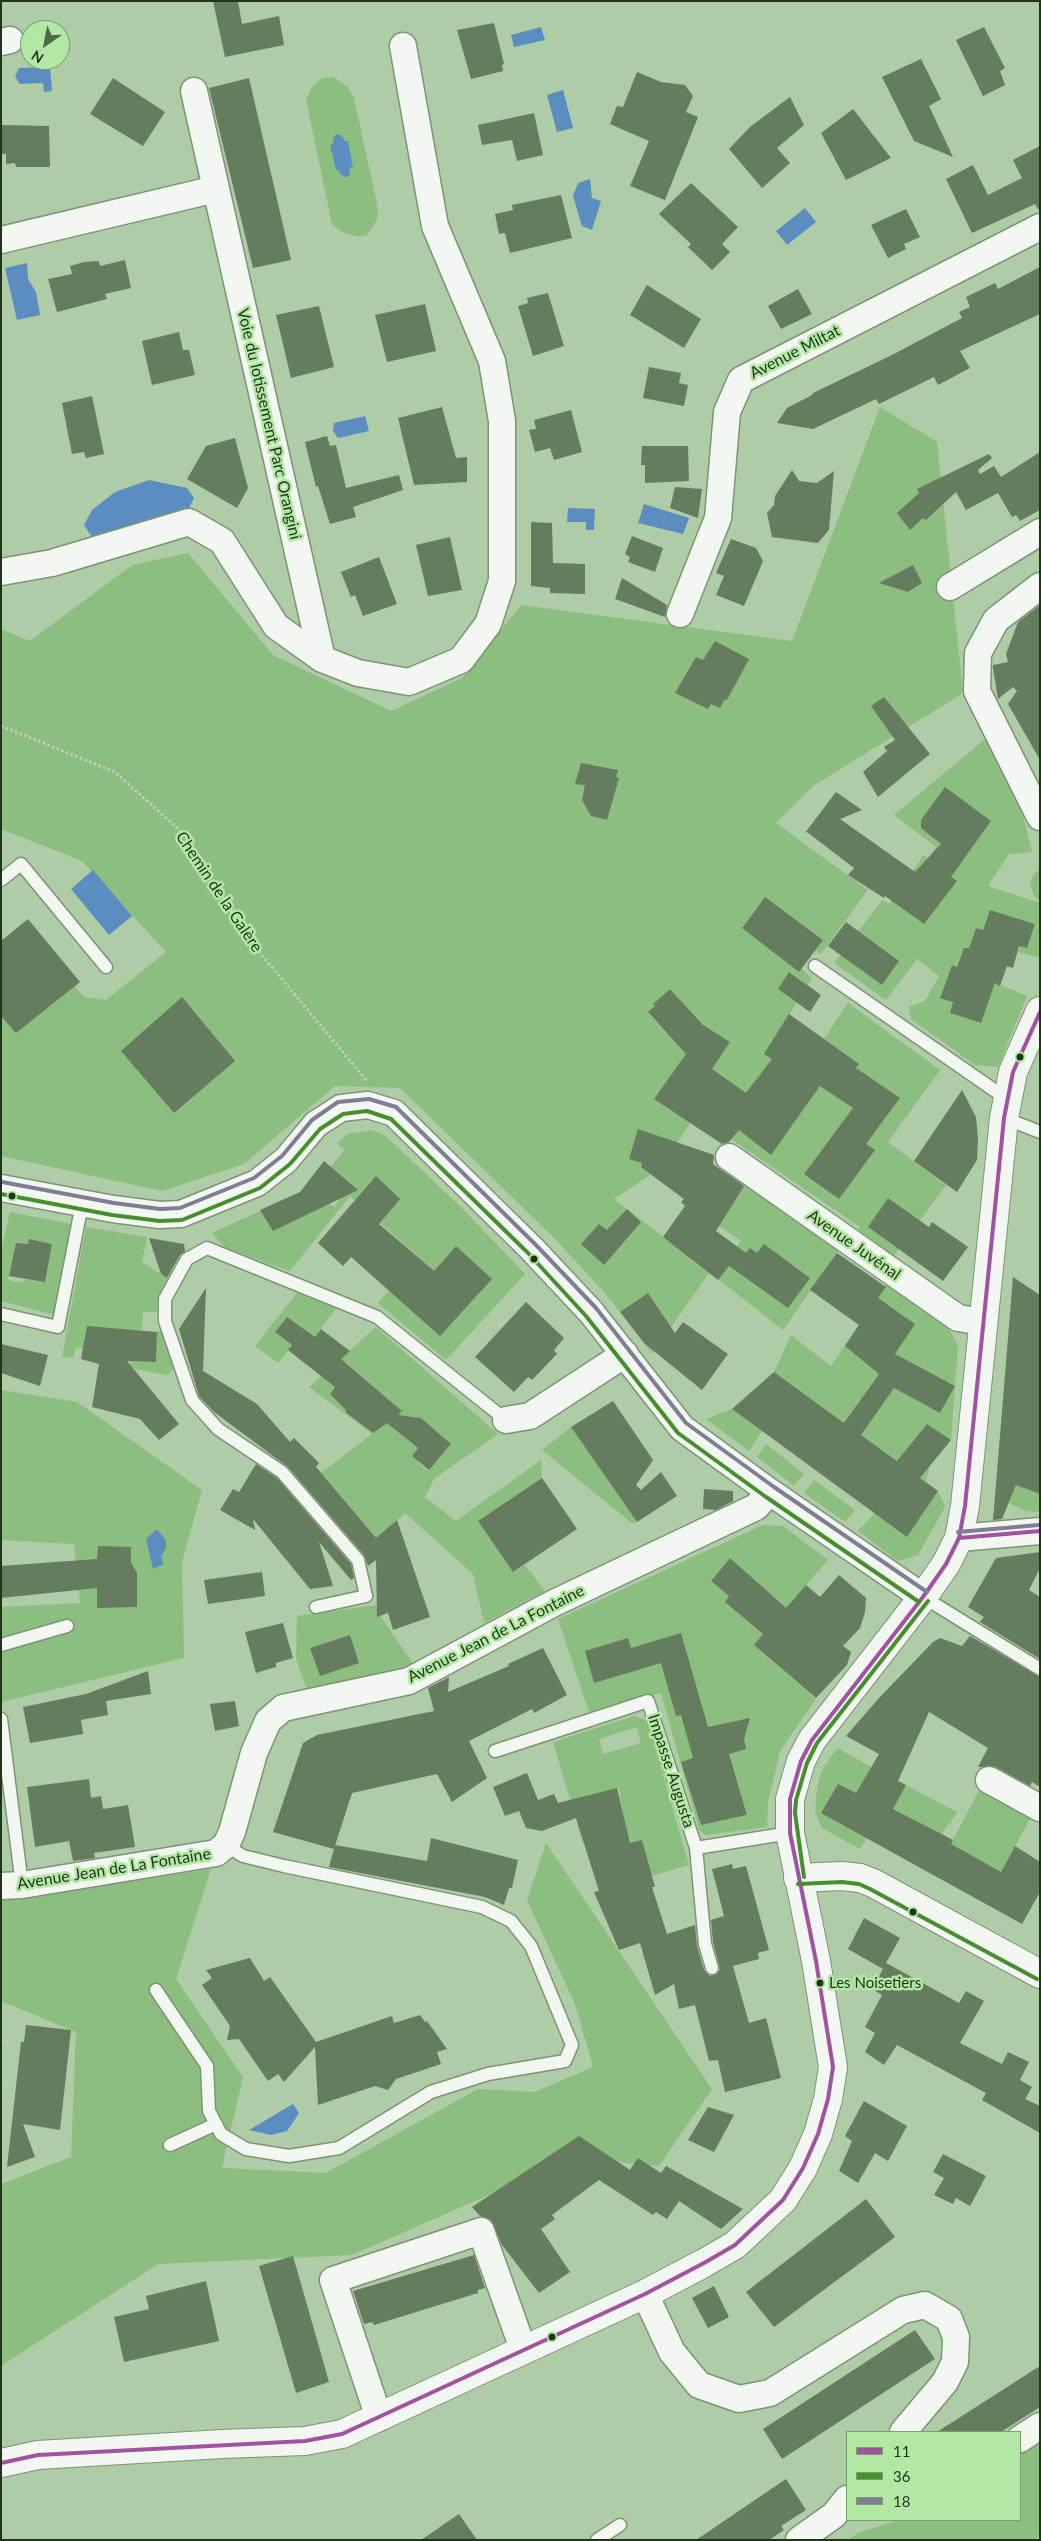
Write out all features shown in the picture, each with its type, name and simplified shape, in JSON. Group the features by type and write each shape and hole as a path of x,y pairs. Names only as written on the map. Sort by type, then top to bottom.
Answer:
{"street":[{"path":"1,572 52,563 189,522 222,541 276,626 322,659 358,673 409,682 461,660 488,624 502,581 502,421 492,361 435,226 404,46"},
{"name":"Voie du lotissement Parc Orangini","path":"194,91 322,659"},
{"path":"1,240 216,189"},
{"name":"Avenue Miltat","path":"680,614 718,518 727,412 741,380 1040,227"},
{"path":"950,586 1040,532"},
{"path":"1040,586 996,620 978,653 977,691 1040,817"},
{"path":"1,2463 38,2455 304,2441 342,2434 645,2294 735,2245 762,2222 788,2192 803,2168 818,2134 828,2099 833,2067 816,1961 790,1833 790,1806 795,1779 801,1761 812,1740 924,1597 946,1564 959,1538 966,1499 1005,1108 1013,1072 1040,1011"},
{"path":"1,1188 82,1204 160,1215 181,1214 257,1183 286,1160 316,1124 340,1108 368,1105 394,1113 532,1249 591,1312 682,1428 770,1492 924,1597"},
{"name":"Avenue Juvénal","path":"728,1157 958,1318 983,1322"},
{"path":"506,1420 530,1416 625,1354"},
{"name":"Avenue Jean de La Fontaine","path":"11,1886 216,1853 226,1845 232,1832 254,1753 268,1721 283,1708 410,1681 554,1602 756,1507 770,1492"},
{"path":"959,1538 1040,1531"},
{"path":"989,1780 1040,1808"},
{"path":"798,1878 842,1876 873,1883 1037,1966"},
{"path":"379,2418 333,2280 481,2232 523,2349"},
{"path":"645,2294 672,2352 699,2385 739,2399 770,2393 903,2310 925,2305 949,2319 956,2337 955,2362 945,2382 905,2431"},
{"path":"1021,2439 1040,2426"},
{"path":"799,2540 843,2508"}],"lane":[{"path":"1,880 21,864 106,967"},
{"path":"815,966 1040,1132"},
{"path":"1,1314 58,1327 82,1204"},
{"path":"316,1607 366,1596 358,1560 282,1472 218,1429 192,1400 165,1321 165,1300 188,1259 208,1248 377,1317 506,1420"},
{"path":"924,1597 1040,1669"},
{"path":"1,1645 67,1626"},
{"name":"Impasse Augusta","path":"495,1751 648,1701 696,1848 790,1833"},
{"path":"1,1719 11,1886"},
{"path":"156,1990 207,2066 209,2111 221,2134 246,2149 288,2156 339,2148 431,2092 488,2074 565,2061 572,2045 531,1946 511,1921 482,1907 243,1856 226,1845"},
{"path":"696,1848 705,1944 712,1968"},
{"path":"170,2145 216,2124"},
{"path":"597,2540 620,2525"}],"path":[{"name":"Chemin de la Galère","path":"1,726 115,772 186,836 246,936 394,1113"},
{"path":"1,2043 12,2041"},
{"path":"1,2083 10,2087"}],"green space":[{"path":"333,77 347,86 354,98 378,209 377,220 366,236 355,236 342,232 332,224 306,100 312,87 322,78"},
{"path":"880,407 937,442 963,693 813,786 776,823 868,890 821,954 809,946 796,964 812,978 765,1054 798,1078 848,1003 940,1070 888,1142 946,1185 894,1256 858,1230 860,1227 696,1115 659,1169 614,1199 671,1243 728,1166 841,1247 783,1330 718,1279 723,1273 694,1253 690,1259 709,1273 652,1354 640,1338 666,1319 648,1293 620,1312 555,1239 400,1088 335,1086 244,1164 162,1191 1,1156 1,945 26,929 84,997 106,1000 166,952 82,861 1,829 1,629 30,641 132,565 188,553 273,655 391,711 462,678 521,605 792,641","holes":["765,897 823,940 816,950 809,945 793,967 742,927","790,972 804,982 793,999 778,989","670,989 690,1011 666,1032 648,1013 655,1006 654,1004","706,1027 730,1042 713,1067 688,1051","831,1044 859,1064 836,1096 808,1077","674,1071 694,1086 682,1103 691,1110 685,1118 654,1099","876,1082 899,1099 881,1124 855,1105","786,1089 807,1104 771,1154 750,1138","840,1126 874,1151 839,1199 804,1174","889,1198 912,1215 891,1244 869,1227","699,1212 741,1241 722,1266 681,1237"]},
{"path":"985,739 1022,812 1032,852 1009,854 988,886 1040,903 1040,958 1018,952 1020,946 1027,948 1035,924 990,910 983,930 976,928 969,948 964,948 957,967 952,965 940,997 953,1002 950,1013 981,1023 995,983 1027,996 998,1067 975,1065 911,1019 909,1007 925,1001 939,976 917,959 886,1000 834,963 882,900 889,904 924,855 928,858 936,847 894,815","holes":["874,943 899,961 882,985 856,966"]},
{"path":"1040,868 1040,901 1033,894 1030,884 1032,877"},
{"path":"371,1130 383,1134 462,1208 525,1274 446,1360 378,1303 418,1257 350,1196 290,1271 225,1248 212,1233 299,1193 313,1191 334,1207 352,1185 331,1167 344,1150 337,1143 347,1134","holes":["456,1246 491,1279 440,1335 404,1304"]},
{"path":"10,1212 72,1224 55,1315 1,1301 1,1251","holes":["30,1240 52,1244 45,1282 25,1279 23,1283 8,1280 16,1243 28,1244"]},
{"path":"86,1227 147,1237 142,1262 170,1280 157,1302 157,1312 143,1312 142,1330 130,1331 105,1353 76,1347 73,1358 62,1357"},
{"path":"888,1280 943,1320 941,1323 949,1329 958,1345 951,1440 927,1424 935,1444 926,1482 774,1372 791,1335 831,1366","holes":["925,1370 954,1386 947,1399 936,1411 911,1397","879,1374 896,1385 883,1404 866,1392"]},
{"path":"297,1293 337,1307 315,1337 287,1317 275,1332 292,1345 278,1363 255,1346"},
{"path":"376,1327 498,1434 434,1479 425,1497 456,1521 541,1460 542,1478 478,1521 513,1572 525,1565 545,1591 484,1623 473,1574 405,1513 387,1529 391,1535 362,1553 376,1539 321,1473 372,1434 309,1387","holes":["346,1363 402,1411 373,1433 345,1412 348,1408 330,1394 335,1387 330,1383","413,1417 421,1418 451,1444 428,1471 419,1463 418,1448 402,1435 401,1430"]},
{"path":"157,1331 163,1331 174,1369 167,1375 130,1368 131,1361 156,1362"},
{"path":"1,1390 77,1402 202,1490 182,1562 184,1658 1,1702 1,1607 80,1603 74,1544 1,1540"},
{"path":"732,1409 762,1431 749,1451 706,1419"},
{"path":"1040,1424 1040,1512 1025,1511 1009,1503"},
{"path":"571,1427 637,1522 633,1524 542,1450"},
{"path":"766,1444 804,1474 794,1486 757,1457"},
{"path":"814,1480 855,1510 845,1522 804,1493"},
{"path":"938,1491 945,1507 918,1555 898,1561 858,1531 875,1513 907,1536"},
{"path":"763,1525 783,1526 828,1560 754,1645 816,1699 780,1751 768,1803 767,1827 705,1835 699,1829 661,1693 589,1712 558,1619","holes":["730,1558 760,1585 737,1612 725,1602 729,1596 711,1581","736,1777 747,1815 716,1822 715,1821"]},
{"path":"377,1605 377,1611 416,1668 308,1692 296,1659 297,1616","holes":["350,1635 359,1663 320,1676 310,1648"]},
{"path":"634,1716 647,1720 689,1865 606,1889 605,1836 583,1843 553,1742","holes":["637,1727 641,1743 603,1754 599,1739","619,1788 624,1819 588,1795","642,1840 649,1866 624,1874 613,1848"]},
{"path":"837,1748 899,1782 898,1800 906,1785 957,1812 942,1835 886,1805 860,1849 822,1828 815,1812 817,1789 821,1772"},
{"path":"983,1783 1034,1812 993,1886 981,1861 950,1845"},
{"path":"546,1843 712,2089 659,2166 573,2158 352,2255 158,2264 1,2366 1,2184 71,2157 76,2032 1,2001 1,1900 211,1869 176,1979 243,2077 222,2168 326,2173 478,2089 535,2092 593,2067 575,2004 527,1900"},
{"path":"1040,2439 1040,2529 1037,2540 848,2540 858,2533 895,2521 1021,2521 1021,2451"}],"water":[{"path":"541,27 545,40 514,47 511,35"},
{"path":"19,68 20,70 50,70 52,91 44,92 43,83 20,84 15,77"},
{"path":"563,90 573,128 557,132 547,95"},
{"path":"337,134 342,136 345,141 348,141 353,167 350,168 349,176 345,177 340,174 339,170 336,170 330,145 333,144 333,138"},
{"path":"590,179 592,198 601,201 592,230 582,226 573,196 578,183"},
{"path":"805,208 816,222 787,245 776,231"},
{"path":"27,263 28,279 36,292 40,315 17,320 5,268"},
{"path":"365,416 369,431 338,438 333,431 334,423"},
{"path":"149,480 187,488 194,498 186,514 95,542 84,525 92,510 115,492"},
{"path":"644,504 689,518 683,534 638,523"},
{"path":"568,508 595,509 594,530 586,530 586,522 567,522"},
{"path":"93,870 132,916 109,935 71,889"},
{"path":"157,1529 166,1540 166,1548 161,1557 164,1564 153,1569 146,1539"},
{"path":"293,2104 299,2113 287,2131 271,2135 249,2130"}],"building":[{"path":"213,1 238,1 242,24 279,16 284,45 225,57"},
{"path":"494,23 504,64 502,65 503,71 471,79 457,30"},
{"path":"984,27 1005,68 1000,71 1005,85 983,96 956,40"},
{"path":"921,59 941,99 929,106 953,157 914,141 882,77"},
{"path":"637,72 661,82 685,85 693,96 686,112 698,117 665,200 630,186 649,141 610,124 617,106 623,107"},
{"path":"113,78 165,112 143,146 90,114"},
{"path":"249,78 291,260 253,268 209,88"},
{"path":"790,97 804,125 777,148 790,163 762,188 729,149 750,127"},
{"path":"853,109 891,158 846,180 821,133"},
{"path":"534,113 543,155 517,161 512,140 482,145 478,125"},
{"path":"1,125 49,126 50,167 16,167 15,163 6,164 6,154 1,154"},
{"path":"1040,146 1040,212 1035,204 972,233 946,179 973,165 988,195 1022,178 1013,160"},
{"path":"691,183 738,227 722,244 730,252 712,270 688,247 691,244 659,214"},
{"path":"561,195 572,238 510,253 505,233 499,234 495,214 513,210 512,205"},
{"path":"906,209 920,237 904,244 906,249 888,258 871,225"},
{"path":"125,260 131,288 105,294 107,299 57,312 48,279 72,274 70,266 84,262 99,261 100,266"},
{"path":"1040,267 1040,314 960,351 970,368 938,385 934,377 879,404 876,399 813,429 777,423 787,408 813,393 892,355 962,318 959,312 970,307 966,297 995,283 998,289"},
{"path":"647,285 701,319 684,348 630,315"},
{"path":"798,289 812,314 781,329 768,306"},
{"path":"548,293 564,346 533,356 518,306 528,303 527,298"},
{"path":"425,304 436,351 387,362 375,315"},
{"path":"319,306 334,367 291,378 276,315"},
{"path":"179,332 183,350 189,350 195,375 152,385 142,341"},
{"path":"649,367 681,373 679,383 688,385 684,406 643,398"},
{"path":"92,396 104,454 86,458 84,452 72,454 62,403"},
{"path":"442,407 456,458 467,457 467,482 414,485 398,418"},
{"path":"571,410 582,452 554,460 550,448 535,452 529,430 536,429 534,420"},
{"path":"327,436 330,446 336,445 346,488 399,475 403,490 353,507 356,517 330,524 318,486 316,487 305,442"},
{"path":"235,438 248,488 237,508 187,479 206,446"},
{"path":"642,446 688,446 689,481 645,483 645,465 641,465"},
{"path":"1040,452 1040,510 1020,521 1016,515 1012,517 998,493 966,510 956,492 926,520 923,518 910,530 897,513 919,493 917,489 989,454 992,458 978,470 980,474 994,466 1001,477"},
{"path":"792,470 799,481 817,483 834,471 829,530 818,543 772,537 767,513 774,505 775,496"},
{"path":"675,487 702,489 698,518 670,508"},
{"path":"531,522 552,523 553,563 585,564 585,594 550,593 550,588 531,586"},
{"path":"632,536 663,548 655,572 628,562 630,557 625,554"},
{"path":"450,537 462,590 428,596 416,545"},
{"path":"731,539 756,548 763,561 744,606 716,595 724,576 716,573"},
{"path":"379,557 397,604 363,616 355,595 351,597 341,572"},
{"path":"913,565 922,583 908,592 879,583"},
{"path":"622,578 667,605 665,617 615,599"},
{"path":"1040,605 1040,760 1008,704 1017,691 1013,687 998,699 993,665 1008,662 1006,654 1018,622"},
{"path":"715,641 749,659 727,700 725,699 720,708 711,704 708,709 675,693 696,657 703,660"},
{"path":"884,697 930,754 878,797 863,772 887,751 884,747 895,740 871,706"},
{"path":"581,763 618,770 616,777 619,778 607,820 591,816 582,800 585,785 575,784"},
{"path":"945,787 991,821 951,877 957,881 924,924 885,896 884,898 848,875 854,868 807,832 805,833 836,792 862,810 840,819 915,872 941,844 921,828 921,820"},
{"path":"765,897 823,940 799,972 742,928"},
{"path":"990,910 1035,924 1027,948 1019,946 1013,968 1007,966 1000,986 995,983 981,1023 950,1013 953,1002 940,998 952,965 957,967 964,948 969,948 976,928 983,930"},
{"path":"28,919 80,982 16,1033 1,1016 1,941"},
{"path":"846,922 899,961 882,985 828,946"},
{"path":"789,972 821,995 810,1012 778,989"},
{"path":"670,989 703,1025 730,1042 712,1069 746,1093 772,1059 764,1054 789,1014 859,1064 856,1068 900,1098 866,1144 875,1150 839,1199 804,1174 853,1108 820,1086 771,1155 739,1130 729,1142 722,1144 654,1099 686,1054 648,1012 655,1006 653,1004"},
{"path":"182,997 235,1061 174,1113 121,1051"},
{"path":"962,1090 976,1117 977,1160 957,1192 914,1161"},
{"path":"638,1129 714,1155 713,1164 744,1186 716,1231 746,1253 750,1248 757,1253 764,1244 810,1278 788,1308 729,1266 718,1280 663,1237 685,1206 681,1202 684,1199 641,1167 642,1163 629,1159"},
{"path":"324,1161 358,1190 273,1231 260,1210 300,1192"},
{"path":"376,1176 400,1199 379,1224 434,1271 456,1246 492,1279 440,1336 351,1257 343,1266 318,1243"},
{"path":"888,1198 929,1227 932,1222 968,1247 943,1281 868,1227"},
{"path":"627,1209 641,1222 604,1265 581,1244 599,1224 607,1230"},
{"path":"149,1238 184,1244 185,1251 180,1255 167,1278 161,1274"},
{"path":"29,1239 52,1244 45,1282 9,1276 16,1243 28,1244"},
{"path":"837,1253 886,1287 878,1298 915,1324 895,1354 955,1386 940,1413 894,1388 861,1435 897,1461 927,1424 951,1440 920,1478 938,1491 907,1537 732,1409 774,1372 844,1423 879,1374 845,1346 859,1325 810,1290"},
{"path":"1013,1277 1040,1295 1040,1494 1016,1485 1002,1519 993,1520"},
{"path":"206,1288 203,1371 257,1404 290,1442 294,1438 319,1463 316,1467 376,1538 397,1520 430,1617 393,1630 388,1613 377,1617 376,1560 368,1566 364,1555 288,1467 214,1412 199,1396 179,1329"},
{"path":"648,1293 675,1333 683,1322 728,1354 702,1390 644,1343 620,1312"},
{"path":"526,1302 564,1338 554,1350 557,1354 532,1380 528,1377 514,1392 475,1357"},
{"path":"287,1317 315,1337 321,1329 350,1351 341,1359 402,1411 398,1415 421,1418 451,1444 429,1470 412,1456 418,1448 387,1423 373,1433 345,1412 346,1410 330,1394 335,1387 288,1350 292,1345 275,1332"},
{"path":"87,1326 157,1332 156,1362 127,1361 179,1424 159,1440 140,1419 92,1407 99,1364 81,1359"},
{"path":"1,1344 48,1355 40,1386 1,1373"},
{"path":"613,1401 653,1460 636,1485 641,1490 661,1472 677,1496 637,1522 571,1427"},
{"path":"256,1464 277,1478 351,1564 354,1578 351,1580 319,1542 333,1586 310,1589 253,1519 255,1530 220,1510 233,1489 239,1492"},
{"path":"542,1478 577,1529 513,1572 478,1521"},
{"path":"704,1489 733,1491 733,1501 716,1510 703,1509"},
{"path":"98,1546 131,1547 131,1563 137,1573 137,1607 97,1608 97,1588 1,1598 1,1566 97,1559"},
{"path":"1040,1552 1040,1568 1029,1590 1040,1597 1040,1659 980,1622 984,1617 968,1607 996,1558"},
{"path":"730,1558 786,1608 806,1585 820,1597 839,1575 866,1598 865,1612 860,1628 843,1646 851,1652 847,1665 816,1698 754,1645 763,1634 725,1602 729,1596 711,1581"},
{"path":"262,1572 265,1596 208,1604 204,1580"},
{"path":"283,1623 293,1658 276,1663 276,1667 256,1673 245,1632"},
{"path":"681,1633 708,1727 750,1718 744,1739 746,1749 729,1754 747,1815 701,1825 681,1762 693,1758 681,1715 676,1716 661,1663 594,1683 585,1651 628,1638 631,1648"},
{"path":"350,1635 359,1663 320,1676 310,1648"},
{"path":"970,1636 1040,1677 1040,1787 1032,1782 1030,1786 996,1767 978,1767 988,1748 929,1712 898,1781 906,1785 893,1809 953,1840 951,1844 1001,1872 1015,1846 1040,1862 1040,1892 1022,1924 821,1813 838,1784 856,1793 879,1754 846,1736 879,1698 933,1642 940,1638 962,1646"},
{"path":"543,1648 567,1695 534,1713 532,1709 469,1741 487,1778 452,1802 437,1774 352,1793 335,1845 427,1861 431,1838 518,1860 512,1888 509,1888 504,1905 485,1897 329,1867 334,1849 273,1832 303,1743 317,1735 434,1711 428,1688 449,1677 448,1692 509,1666 508,1664"},
{"path":"148,1671 151,1694 106,1701 108,1715 81,1720 83,1734 30,1743 23,1707 86,1694"},
{"path":"235,1701 239,1726 215,1731 210,1704"},
{"path":"527,1773 538,1800 554,1794 558,1803 617,1788 630,1843 642,1840 655,1887 652,1887 667,1934 695,1925 697,1946 704,1970 710,1976 717,1974 720,1969 713,1942 711,1920 724,1916 712,1869 732,1864 733,1869 746,1866 769,1950 758,1953 759,1959 733,1966 749,2023 766,2018 781,2078 725,2092 718,2060 709,2061 695,2005 679,2009 674,1984 655,1995 640,1943 619,1950 594,1892 599,1891 576,1818 542,1831 526,1828 519,1811 505,1816 493,1787"},
{"path":"89,1779 91,1798 101,1796 103,1809 128,1805 135,1847 94,1853 95,1858 73,1861 69,1841 35,1847 27,1787"},
{"path":"864,1918 900,1938 886,1963 959,2003 966,1991 984,2001 960,2043 1002,2064 1008,2052 1029,2062 1020,2080 1032,2087 1025,2099 1040,2106 1040,2133 982,2100 986,2093 897,2045 884,2065 865,2052 875,2033 865,2027 882,1995 872,1989 883,1969 848,1949"},
{"path":"250,1958 264,1981 270,1977 316,2042 392,2016 394,2023 420,2015 425,2022 427,2021 447,2049 437,2052 441,2064 396,2079 388,2090 375,2086 318,2105 315,2047 284,2082 278,2074 268,2081 239,2039 227,2040 230,2026 202,1985 212,1978 206,1970"},
{"path":"26,2025 71,2030 60,2130 23,2124 35,2157 7,2167 21,2042 24,2042"},
{"path":"864,2101 907,2126 888,2161 875,2153 858,2183 839,2171 852,2141 845,2136"},
{"path":"708,2107 734,2115 714,2152 688,2140"},
{"path":"579,2136 630,2170 638,2158 661,2173 666,2166 743,2209 721,2229 679,2201 667,2219 656,2212 653,2215 599,2180 552,2215 555,2219 541,2229 570,2272 539,2293 502,2245 491,2220 480,2216 472,2207"},
{"path":"943,2154 986,2176 970,2206 956,2198 953,2204 934,2195 944,2178 933,2172"},
{"path":"866,2199 895,2237 774,2327 746,2292"},
{"path":"474,2255 485,2288 478,2290 478,2293 374,2325 372,2322 364,2324 353,2291"},
{"path":"293,2256 329,2382 296,2393 259,2266"},
{"path":"206,2281 219,2341 124,2362 114,2317 149,2309 146,2296"},
{"path":"714,2286 729,2317 708,2328 692,2298"},
{"path":"915,2330 935,2359 782,2459 763,2429"},
{"path":"1040,2366 1040,2407 1003,2431 939,2431"},
{"path":"786,2479 806,2510 781,2526 784,2530 769,2540 696,2540"},
{"path":"459,2514 477,2540 421,2540"}],"transit line":[{"name":"11","path":"1,2463 38,2455 305,2441 342,2434 645,2294 704,2263 735,2245 783,2200 803,2168 818,2134 828,2099 833,2067 816,1961 790,1833 790,1799 801,1761 812,1740 923,1597 946,1564 959,1538 965,1506 1004,1118 1013,1072 1040,1012"},
{"name":"18","path":"2,1182 114,1203 160,1209 180,1208 254,1178 282,1156 312,1120 338,1102 369,1099 396,1107 536,1245 596,1308 686,1423 774,1487 927,1592"},
{"name":"36","path":"1,1194 112,1215 160,1221 182,1220 260,1188 290,1164 320,1129 343,1114 367,1111 391,1119 528,1253 586,1316 678,1433 766,1497 919,1602"},
{"name":"18","path":"958,1532 1039,1525"},
{"name":"11","path":"959,1538 1040,1531"},
{"name":"36","path":"804,1877 795,1813 796,1800 807,1763 817,1743 928,1601"},
{"name":"36","path":"798,1884 842,1882 859,1884 1037,1979"}],"place":[{"name":"Les Noisetiers","path":"820,1983"}]}
